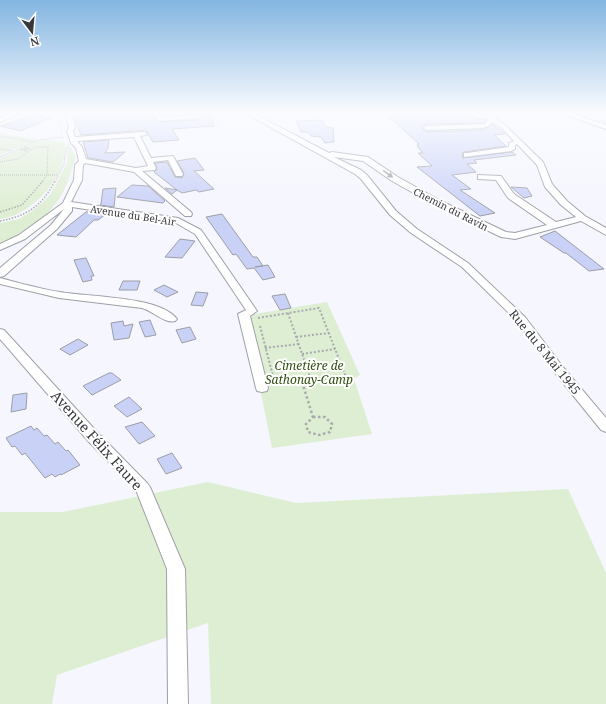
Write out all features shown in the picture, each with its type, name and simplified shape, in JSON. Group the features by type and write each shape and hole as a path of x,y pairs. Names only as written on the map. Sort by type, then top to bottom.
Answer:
{"street":[{"path":"0,247 22,237 43,222 69,209 66,204 78,180 80,165 83,161 78,146"},
{"path":"83,161 136,170 152,168 141,146"},
{"name":"Rue du 8 Mai 1945","path":"311,146 361,174 398,218 414,231 465,265 500,298 521,319 559,370 606,427"},
{"path":"467,155 511,149 513,148 511,146"},
{"path":"522,146 540,164 548,185 553,192 582,218 606,232"},
{"name":"Chemin du Ravin","path":"326,154 365,159 395,179 436,202 504,235 515,236 582,218"},
{"path":"148,161 170,158 179,174"},
{"path":"136,170 188,214"},
{"path":"482,177 498,178 511,196 554,225"},
{"name":"Avenue du Bel-Air","path":"66,204 158,216 178,221 198,232 252,311"},
{"path":"0,274 14,259 62,220 61,213"},
{"path":"0,281 59,295 142,305 154,308 171,319"},
{"path":"252,311 244,314 262,388"},
{"name":"Avenue Félix Faure","path":"0,332 94,438 142,487 176,569 178,704"}],"path":[{"path":"0,162 18,158 24,149 28,146"},
{"path":"0,157 13,151 24,149 30,150 38,146 48,147 47,175 27,201 15,208 0,212"},
{"path":"0,221 18,218 31,210 48,195 64,164 67,146"},
{"path":"0,149 13,151"},
{"path":"1,176 58,175"},
{"path":"252,311 258,318 319,308 346,377 275,384 260,326"},
{"path":"288,313 311,381"},
{"path":"296,337 329,333"},
{"path":"265,348 299,344"},
{"path":"302,354 335,349"},
{"path":"302,382 313,417"},
{"path":"313,417 325,417 332,424 330,432 319,435 308,432 306,424 313,417"}],"green space":[{"path":"0,146 23,146 2,154 0,154"},
{"path":"27,146 64,146 64,155 61,167 55,180 46,191 36,202 24,210 12,216 0,219 0,158"},
{"path":"67,146 70,146 76,157 64,190 59,199 45,215 36,222 0,244 0,223 19,219 34,210 50,195 67,163"},
{"name":"Cimetière de Sathonay-Camp","path":"327,302 360,375 354,379 372,434 272,448 261,393 267,391 248,315"},
{"path":"208,482 296,503 568,489 606,573 606,704 211,704 208,623 57,675 52,704 0,704 0,512 63,512"}],"building":[{"path":"84,146 108,146 105,153 125,152 113,162 88,158"},
{"path":"417,146 506,146 462,153 463,158 512,152 516,155 474,160 477,163 467,164 476,172 452,175 471,189 460,190 495,213 480,216 417,167 432,166 418,153 423,153"},
{"path":"195,158 204,170 194,171 214,189 199,192 196,190 182,193 154,172 157,169 155,163 167,162 175,177 182,178 184,173 177,161"},
{"path":"132,185 148,186 165,201 163,203 117,197"},
{"path":"511,187 527,188 532,196 524,198"},
{"path":"116,188 114,207 100,205 103,189"},
{"path":"165,188 177,190 172,194"},
{"path":"91,211 106,214 98,220 94,220 76,237 57,235 86,212"},
{"path":"222,214 253,257 257,257 263,266 268,265 275,277 263,280 254,268 247,269 236,254 233,255 206,217"},
{"path":"555,231 604,269 589,271 566,253 540,237"},
{"path":"180,239 195,241 182,258 165,257"},
{"path":"86,258 94,276 91,276 92,280 83,282 74,260"},
{"path":"123,281 140,281 137,290 119,290"},
{"path":"164,285 178,292 167,297 154,290"},
{"path":"196,292 208,293 203,306 191,305"},
{"path":"285,294 291,308 280,310 272,296"},
{"path":"150,320 156,335 145,337 139,322"},
{"path":"123,321 124,326 133,324 129,338 114,340 111,323"},
{"path":"190,327 196,339 182,343 176,330"},
{"path":"78,339 88,345 70,355 60,349"},
{"path":"109,373 112,373 121,380 92,395 83,386"},
{"path":"27,393 26,409 11,412 13,395"},
{"path":"129,397 142,409 127,417 114,406"},
{"path":"142,422 155,436 139,444 125,427"},
{"path":"31,426 34,430 37,428 44,436 47,435 55,444 58,442 66,451 68,450 80,465 61,475 60,474 55,477 52,474 45,478 25,453 22,455 15,446 12,447 6,438"},
{"path":"172,453 182,468 166,474 157,459"}]}
